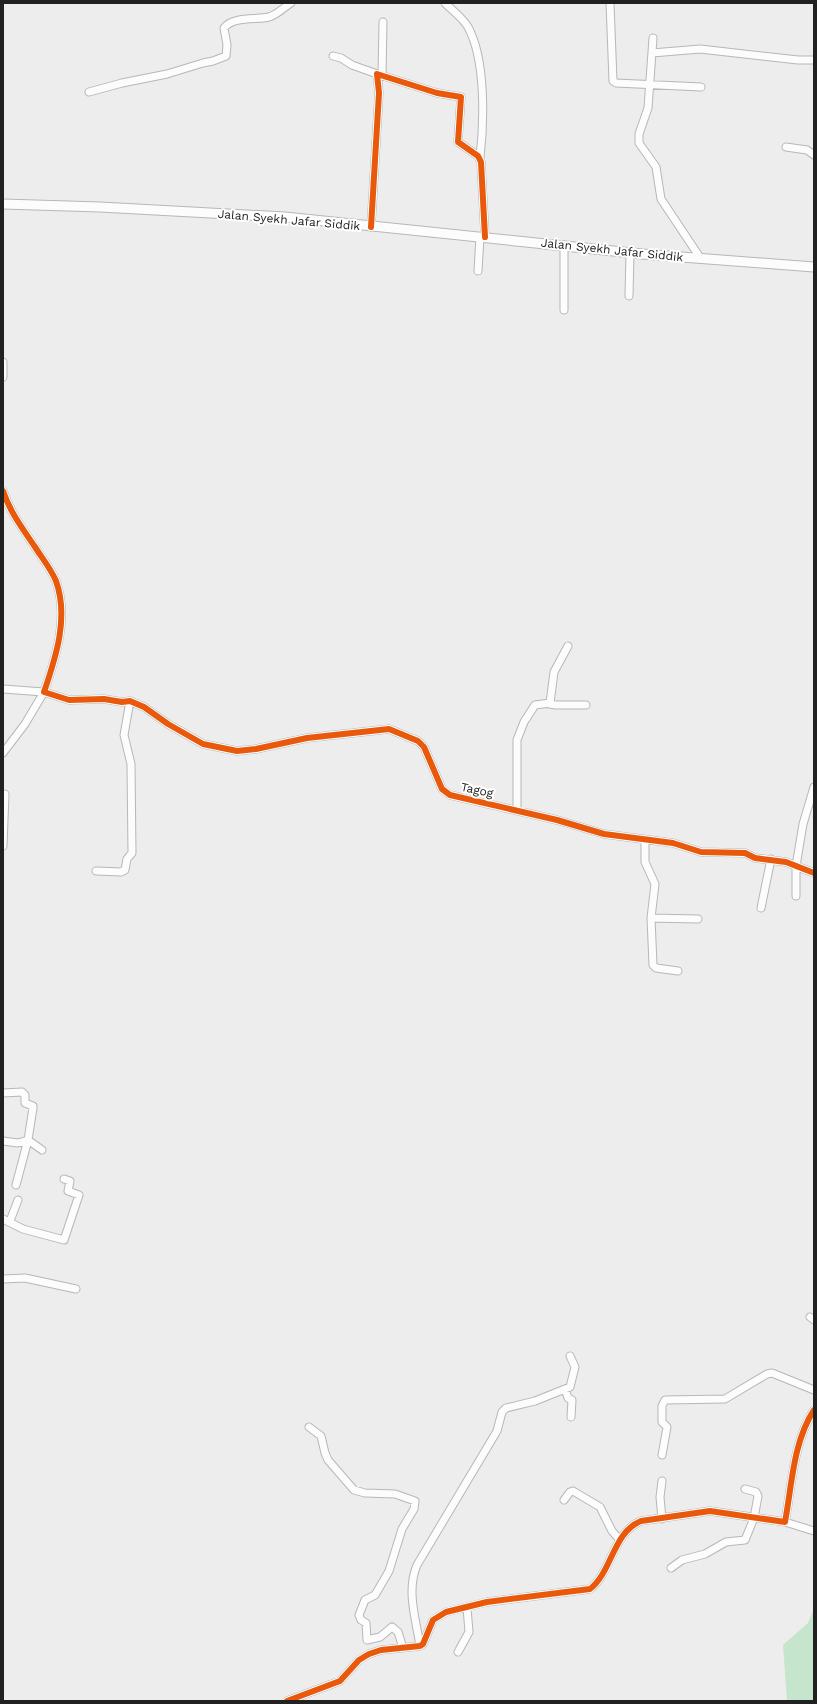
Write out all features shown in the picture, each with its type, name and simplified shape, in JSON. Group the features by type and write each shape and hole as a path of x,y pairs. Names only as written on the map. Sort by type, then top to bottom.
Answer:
{"main road":[{"name":"Jalan Syekh Jafar Siddik","path":"3,204 100,207 286,217 630,253 814,266"}],"street":[{"path":"89,92 122,83 167,74 226,56 228,45 224,28 226,25 250,18 270,16 291,3"},
{"path":"445,3 468,26 476,46 483,106 480,158 482,165 482,237 478,271"},
{"path":"610,3 613,81 616,83 701,87"},
{"path":"371,227 383,22"},
{"path":"654,38 648,108 639,134 639,143 656,167 662,199 701,259"},
{"path":"652,53 700,49 798,60 814,60"},
{"path":"333,56 436,93 461,97 458,142 480,158"},
{"path":"786,147 807,150 814,155"},
{"path":"564,246 564,310"},
{"path":"629,296 630,253"},
{"path":"3,362 3,377"},
{"path":"3,491 16,518 53,574 60,600 60,628 56,652 44,692 25,724 3,753"},
{"path":"549,704 554,672 568,646"},
{"path":"3,689 44,692 69,700 104,699 122,702 130,701 124,735 131,764 132,853 127,859 125,870 121,872 96,872"},
{"name":"Tagog","path":"130,701 144,707 168,724 203,744 237,751 256,749 312,737 389,729 418,741 424,747 442,789 454,796 517,810 604,834 673,843 701,852 745,853 755,858 771,859 814,873"},
{"path":"517,810 517,740 519,732 535,705 586,705"},
{"path":"796,896 796,866 803,824 814,787"},
{"path":"3,846 5,794"},
{"path":"645,840 645,862 655,884 651,918 654,966 678,971"},
{"path":"761,908 771,859"},
{"path":"651,918 698,919"},
{"path":"3,1093 22,1092 25,1095 25,1103 33,1106 28,1140 16,1185"},
{"path":"3,1142 18,1143 28,1140"},
{"path":"28,1140 42,1150"},
{"path":"18,1200 6,1220 23,1230 64,1240 79,1195 68,1190 70,1182 64,1179"},
{"path":"3,1279 25,1278 76,1289"},
{"path":"420,1646 411,1594 413,1575 497,1431 502,1412 506,1408 535,1401 572,1386 575,1371 570,1356"},
{"path":"662,1455 667,1427 662,1422 662,1406 665,1400 725,1400 767,1374 772,1373 814,1390"},
{"path":"565,1389 568,1398 572,1400 571,1417"},
{"path":"785,1522 797,1455 804,1428 814,1410"},
{"path":"309,1427 321,1436 324,1453 328,1460 354,1490 365,1493 396,1494 415,1501 414,1509 400,1534 389,1572 375,1595 365,1600 359,1615 361,1620 366,1623 367,1640 380,1638 392,1627 398,1632 403,1648"},
{"path":"662,1481 660,1497 662,1519"},
{"path":"671,1568 682,1560 706,1554 726,1542 745,1540 754,1518 758,1495 756,1492 745,1489"},
{"path":"564,1500 570,1492 573,1492 600,1507 610,1528 620,1540"},
{"path":"287,1701 340,1681 359,1660 369,1654 381,1650 420,1646 424,1644 431,1624 438,1616 446,1612 487,1602 590,1590 604,1573 620,1540 629,1529 637,1523 710,1511 785,1522 814,1531"},
{"path":"458,1652 469,1632 467,1608"}],"green space":[{"path":"814,1608 814,1701 787,1701 783,1645 808,1623"}],"cycle path":[{"path":"371,227 379,93 377,74 437,93 461,97 458,142 478,156 481,162 485,237"},
{"path":"3,491 17,520 52,572 60,595 61,623 59,637 53,665 44,692 69,700 104,699 122,702 130,701 144,707 168,724 203,744 237,751 256,749 307,738 389,729 418,741 424,747 442,789 450,795 557,820 604,834 673,843 701,852 745,853 755,858 786,862 814,873"},
{"path":"287,1701 340,1681 359,1660 369,1654 381,1650 420,1646 423,1644 433,1620 446,1612 487,1602 590,1589 603,1573 624,1534 632,1526 641,1521 710,1511 785,1522 797,1450 807,1422 814,1410"}]}
